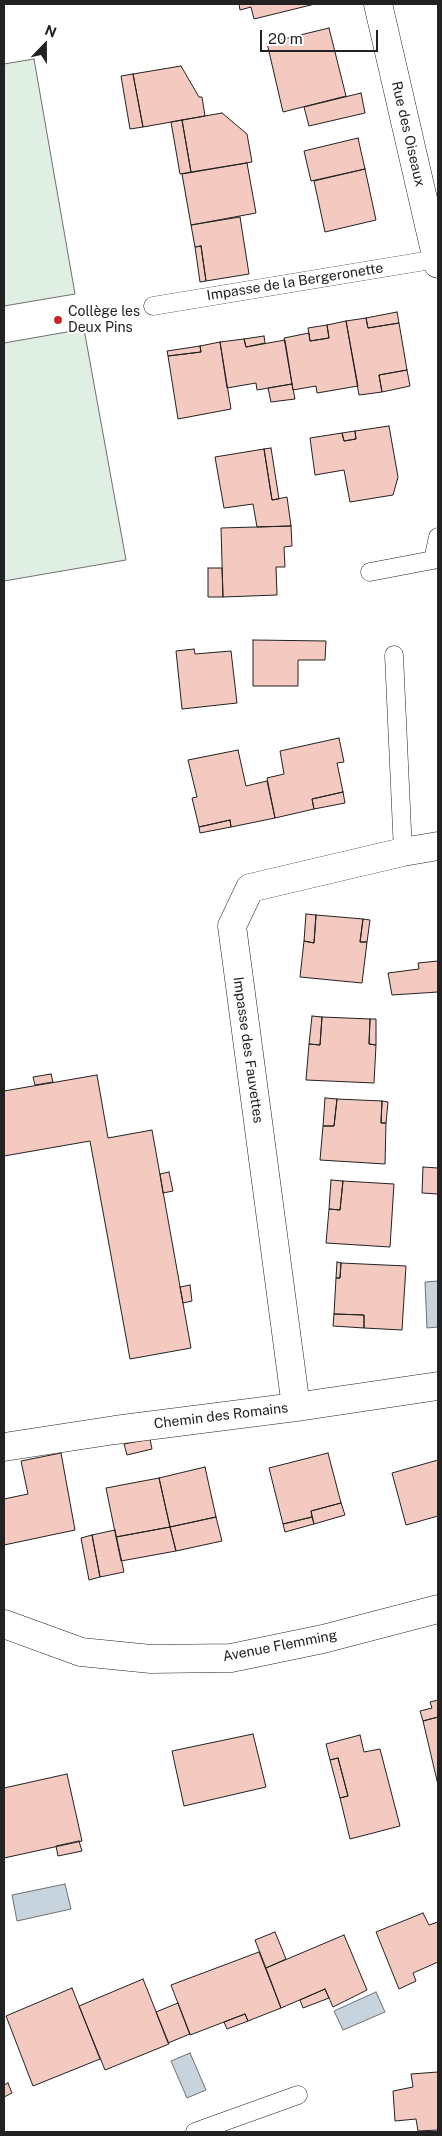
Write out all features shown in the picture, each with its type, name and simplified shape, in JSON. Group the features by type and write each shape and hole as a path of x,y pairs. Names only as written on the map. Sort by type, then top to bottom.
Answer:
{"street":[{"name":"Rue des Oiseaux","path":"378,4 438,262"},
{"name":"Impasse des Fauvettes","path":"296,1407 232,926 250,888 403,852 438,846"},
{"name":"Chemin des Romains","path":"4,1447 438,1386"},
{"name":"Avenue Flemming","path":"4,1624 81,1652 151,1659 231,1658 323,1639 438,1609"}],"lane":[{"name":"Impasse de la Bergeronette","path":"153,306 438,262"},
{"path":"370,572 435,559 438,537"},
{"path":"394,655 403,852"},
{"path":"195,2132 298,2095"}],"green space":[{"path":"34,59 75,294 4,306 4,64"},
{"path":"84,329 126,560 4,581 4,343"}],"shaded area":[{"path":"438,1281 438,1327 427,1328 425,1282"},
{"path":"65,1884 71,1909 17,1921 12,1895"},
{"path":"376,1992 385,2012 343,2030 334,2011"},
{"path":"190,2053 206,2090 187,2098 171,2061"}],"building":[{"path":"239,4 315,4 254,19 251,7 240,10"},
{"path":"329,28 346,96 283,112 267,43"},
{"path":"181,66 199,97 202,97 205,116 143,127 133,74"},
{"path":"133,74 143,127 130,129 121,76"},
{"path":"361,93 365,113 309,126 304,107"},
{"path":"222,113 247,134 252,162 191,172 182,120"},
{"path":"182,120 191,172 180,174 171,122"},
{"path":"358,138 365,169 311,181 304,151"},
{"path":"247,163 256,213 191,225 182,174"},
{"path":"365,169 376,220 325,232 314,181"},
{"path":"240,217 249,274 206,281 201,246 195,247 191,225"},
{"path":"201,246 206,281 200,282 195,247"},
{"path":"397,312 399,323 368,328 366,318"},
{"path":"366,318 368,328 399,323 407,370 379,375 382,392 359,395 346,321"},
{"path":"346,321 358,386 317,393 316,386 293,390 284,338 309,333 310,341 329,338 327,325"},
{"path":"327,325 329,338 310,341 308,328"},
{"path":"264,336 265,343 246,347 244,339"},
{"path":"244,339 246,347 285,340 292,384 257,390 256,383 227,388 220,342"},
{"path":"220,342 231,409 178,419 168,356 201,352 200,346"},
{"path":"200,346 201,352 168,356 167,351"},
{"path":"407,370 410,386 382,392 379,375"},
{"path":"292,384 295,399 271,402 268,388"},
{"path":"389,426 398,477 393,495 350,502 344,470 315,475 310,438 342,433 344,441 356,439 355,431"},
{"path":"355,431 356,439 344,441 342,433"},
{"path":"271,448 279,499 272,500 264,449"},
{"path":"264,449 272,500 287,497 291,526 257,527 253,504 224,508 215,457"},
{"path":"291,526 292,546 284,547 285,567 276,567 277,595 223,597 221,528"},
{"path":"208,568 222,568 223,597 208,597"},
{"path":"253,640 326,641 325,660 298,660 298,686 253,686"},
{"path":"194,649 195,654 231,651 237,703 182,709 176,651"},
{"path":"339,738 344,762 337,763 343,792 312,799 314,809 275,818 267,778 284,774 280,751"},
{"path":"238,750 246,786 267,781 275,818 231,827 230,820 199,827 192,798 197,797 188,760"},
{"path":"343,792 345,803 314,809 312,799"},
{"path":"230,820 231,827 200,833 199,827"},
{"path":"306,914 316,915 314,943 304,941"},
{"path":"316,915 363,919 360,942 367,942 362,983 300,977 304,941 314,943"},
{"path":"363,919 370,920 367,942 360,942"},
{"path":"438,961 438,992 392,995 388,973 419,969 418,963"},
{"path":"312,1016 322,1017 320,1045 309,1044"},
{"path":"322,1017 370,1019 369,1044 376,1045 374,1083 306,1080 309,1044 320,1045"},
{"path":"370,1019 376,1019 376,1045 369,1044"},
{"path":"51,1074 53,1082 35,1085 33,1077"},
{"path":"97,1075 108,1138 152,1130 191,1348 130,1359 90,1141 4,1156 4,1091"},
{"path":"325,1098 337,1099 334,1126 323,1126"},
{"path":"337,1099 382,1101 381,1123 386,1123 385,1164 320,1160 323,1126 334,1126"},
{"path":"382,1101 388,1102 386,1123 381,1123"},
{"path":"423,1167 438,1168 438,1194 422,1193"},
{"path":"169,1172 173,1191 163,1193 160,1174"},
{"path":"331,1180 343,1181 340,1210 329,1209"},
{"path":"343,1181 394,1184 390,1247 326,1243 329,1209 340,1210"},
{"path":"337,1262 341,1263 340,1278 336,1278"},
{"path":"341,1263 406,1266 402,1330 364,1328 364,1315 334,1314 336,1278 340,1278"},
{"path":"190,1285 192,1301 183,1303 180,1287"},
{"path":"334,1314 364,1315 364,1328 333,1326"},
{"path":"150,1439 152,1449 127,1455 124,1444"},
{"path":"61,1453 75,1530 4,1545 4,1499 28,1494 21,1461"},
{"path":"328,1453 341,1503 311,1511 312,1517 283,1524 269,1468"},
{"path":"438,1460 438,1516 406,1525 392,1473"},
{"path":"205,1467 216,1517 170,1527 159,1478"},
{"path":"159,1478 170,1527 116,1537 106,1488"},
{"path":"341,1503 345,1515 314,1524 311,1511"},
{"path":"216,1517 222,1541 176,1551 170,1527"},
{"path":"312,1517 314,1524 285,1532 283,1524"},
{"path":"170,1527 176,1551 121,1561 116,1537"},
{"path":"115,1530 124,1572 100,1577 92,1535"},
{"path":"92,1535 100,1577 89,1580 81,1538"},
{"path":"438,1700 438,1717 423,1721 420,1711 432,1708 430,1702"},
{"path":"438,1717 438,1785 423,1721"},
{"path":"253,1734 266,1787 184,1806 172,1751"},
{"path":"360,1735 364,1752 380,1749 400,1826 350,1839 340,1798 348,1796 338,1758 330,1760 326,1744"},
{"path":"338,1758 348,1796 340,1798 330,1760"},
{"path":"67,1774 82,1841 4,1858 4,1788"},
{"path":"79,1841 82,1851 58,1856 56,1846"},
{"path":"423,1913 429,1925 438,1922 438,1962 413,1973 416,1981 399,1989 376,1932"},
{"path":"275,1932 286,1959 266,1968 255,1940"},
{"path":"344,1935 367,1990 333,2007 325,1989 281,2008 266,1968"},
{"path":"259,1952 281,2008 248,2021 245,2014 190,2035 171,1985"},
{"path":"143,1979 169,2044 105,2070 79,2006"},
{"path":"72,1988 100,2059 33,2086 6,2016"},
{"path":"325,1989 329,1998 303,2008 300,2000"},
{"path":"178,2003 190,2034 168,2043 156,2012"},
{"path":"245,2014 248,2021 227,2029 224,2022"},
{"path":"438,2072 438,2130 418,2131 416,2119 395,2121 393,2091 413,2087 411,2074"},
{"path":"8,2083 12,2093 4,2097 4,2085"}],"place":[{"name":"Collège les Deux Pins","path":"58,320"}]}
